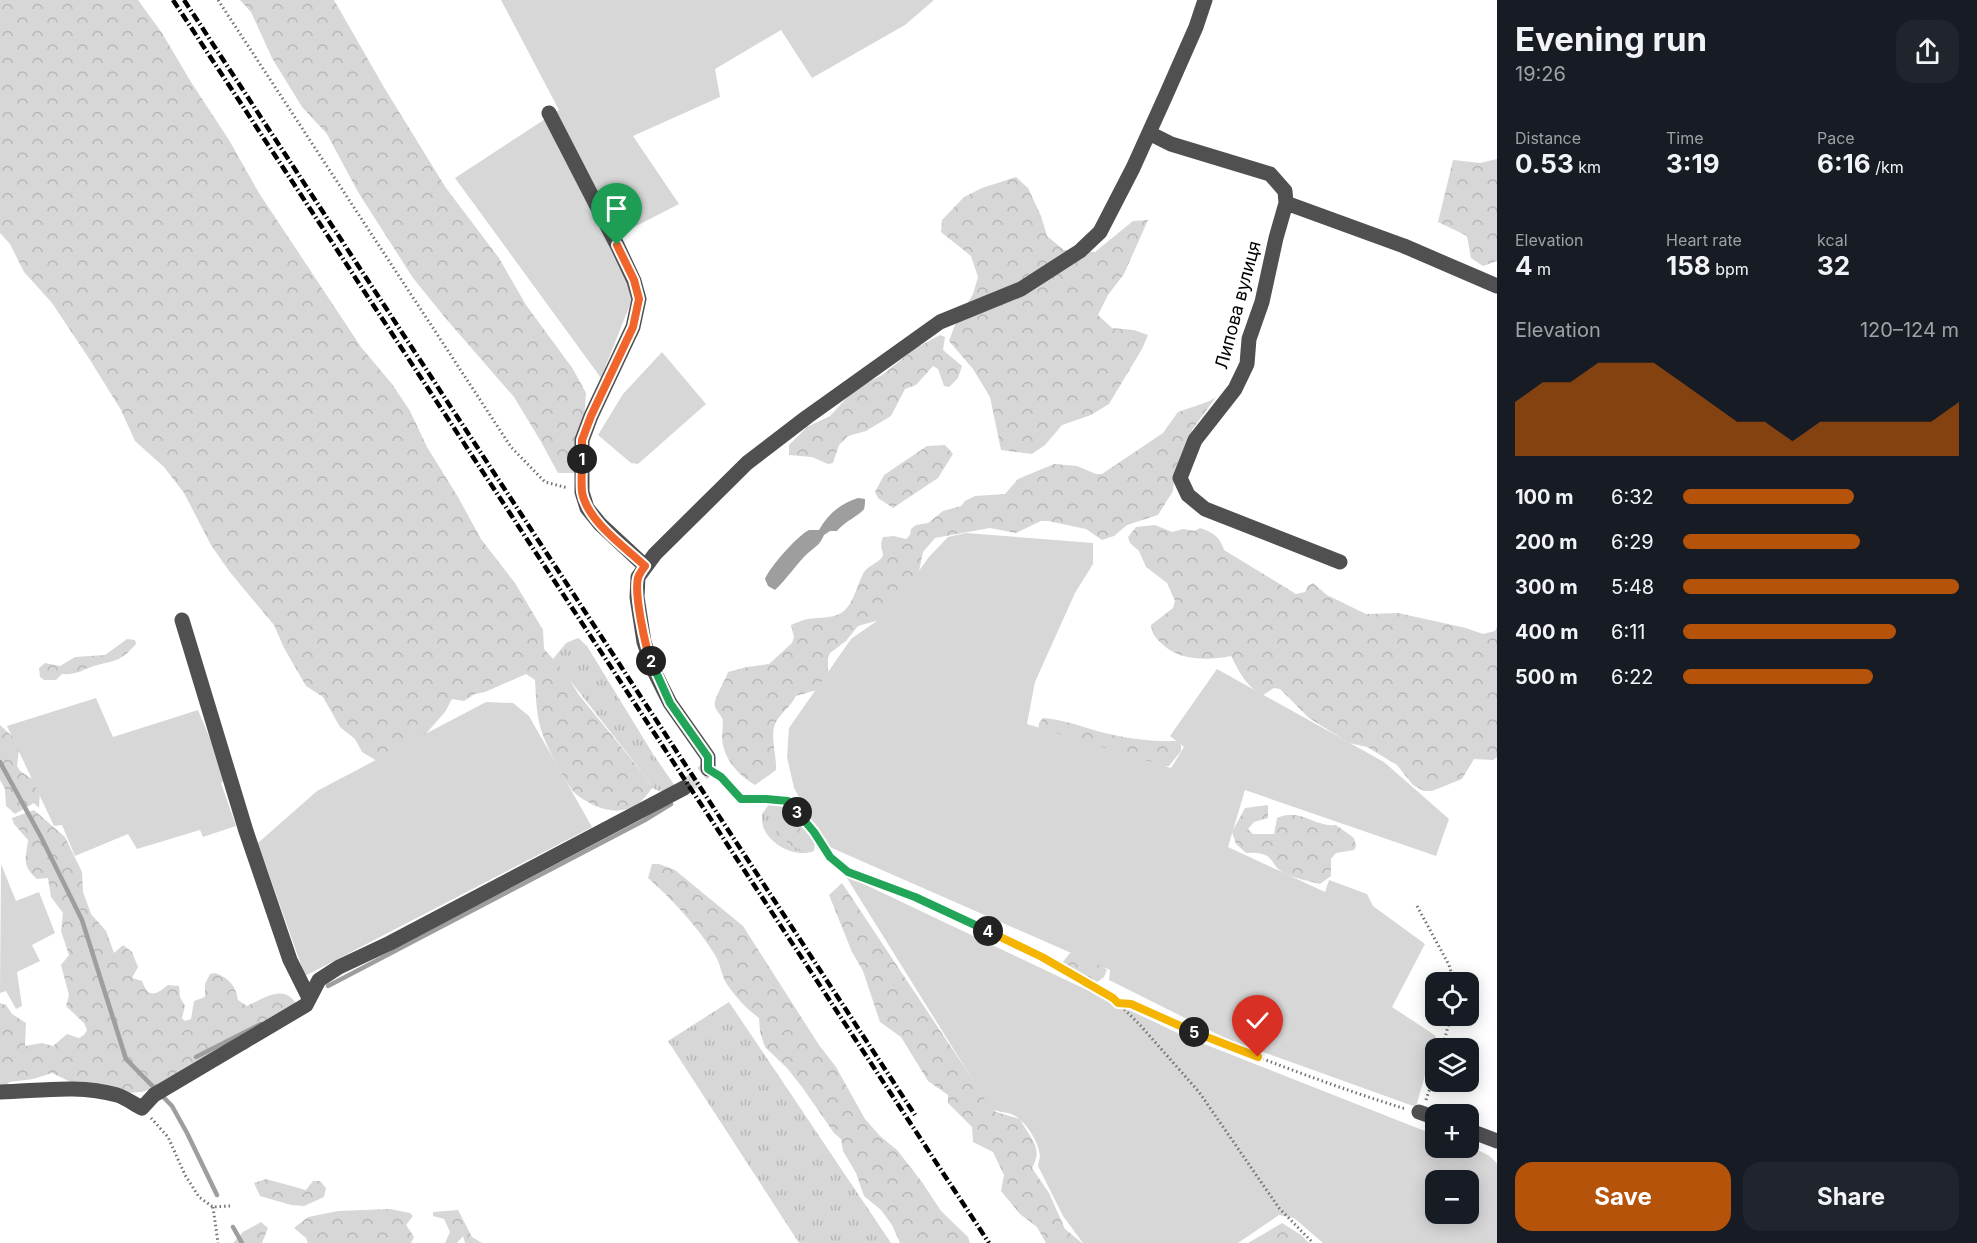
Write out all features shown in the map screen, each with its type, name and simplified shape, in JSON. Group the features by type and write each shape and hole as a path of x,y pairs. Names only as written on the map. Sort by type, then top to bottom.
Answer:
{"street":[{"path":"708,769 708,757 670,703 654,671 644,642 637,597 638,577 645,566 747,463 872,370 940,322 1021,289 1080,251 1100,232 1149,133 1196,27 1205,0"},
{"path":"549,113 634,280 639,299 633,327 582,440 582,492 587,508 600,524 645,566"},
{"path":"1149,133 1171,144 1270,174 1285,191 1286,203 1404,246 1497,286"},
{"name":"Липова вулиця","path":"1286,203 1262,302 1249,339 1247,364 1235,389 1195,440 1180,478 1188,495 1205,509 1340,562"},
{"path":"182,620 246,831 286,949 309,998"},
{"path":"0,1092 87,1089 119,1096 142,1108 154,1095 306,1005 319,980 339,967 390,943 684,788"},
{"path":"1479,1134 1497,1141"}],"path":[{"path":"218,0 511,447 545,482 582,492"},
{"path":"708,769 721,777 741,799 788,801 814,832 830,857 848,872 915,897 1042,957 1113,998 1199,1092 1279,1208 1313,1243"},
{"path":"1416,906 1451,972"},
{"path":"1118,1003 1131,1004 1179,1026 1258,1057 1425,1115"},
{"path":"142,1108 168,1137 185,1175 199,1197 213,1207 230,1206"},
{"path":"213,1207 218,1243"}],"green space":[{"path":"0,0 138,0 162,33 229,140 259,193 361,347 392,384 410,411 427,447 481,539 515,583 543,630 544,649 564,671 579,695 646,777 652,788 636,805 618,811 608,810 587,802 572,790 546,742 538,715 535,680 526,674 475,694 464,701 452,699 445,712 423,737 377,761 362,752 355,739 340,727 323,697 306,686 284,648 274,625 229,571 211,545 184,493 164,467 135,441 121,410 90,360 52,303 24,272 10,244 0,233"},
{"path":"240,0 334,0 446,188 499,258 526,305 573,369 586,393 577,473 558,473 514,397 413,278 358,192 327,134 302,107 272,58 251,12"},
{"path":"501,0 934,0 905,25 812,78 781,30 715,69 720,97 633,136 679,204 607,241 633,297 601,378 455,178 559,110"},
{"path":"1497,159 1497,261 1483,266 1471,258 1467,236 1438,222 1453,160 1480,163"},
{"path":"1016,177 1028,188 1047,236 1064,250 1095,252 1133,221 1148,220 1124,274 1108,295 1098,315 1112,328 1134,330 1148,335 1142,349 1109,404 1091,415 1062,425 1045,445 1032,454 1001,450 990,397 973,369 949,341 955,325 973,294 978,277 971,256 941,232 942,220 964,197 982,188"},
{"path":"940,335 945,337 943,350 962,366 958,378 949,387 944,386 938,369 933,366 916,385 905,389 891,416 866,431 848,436 839,445 833,463 828,464 812,457 789,455 789,445 807,427 830,416 855,389 882,375 916,348"},
{"path":"662,352 706,404 638,464 631,463 598,435 623,394"},
{"path":"1216,397 1192,430 1192,441 1174,479 1173,491 1158,515 1127,525 1114,536 1102,540 1086,529 1048,521 1041,521 1016,533 990,528 935,538 923,552 918,576 909,591 883,619 858,626 846,641 830,653 828,681 820,689 796,696 778,719 773,733 776,770 755,785 732,766 723,745 723,720 715,704 728,672 769,664 792,643 794,637 791,625 806,619 827,617 844,611 853,598 865,571 883,556 881,543 883,537 894,536 906,539 916,525 928,523 943,511 961,506 975,496 1005,494 1018,479 1054,464 1077,466 1096,474 1102,474 1163,433 1178,412"},
{"path":"945,445 953,454 938,478 893,508 878,498 875,492 884,475 927,446"},
{"path":"1155,525 1172,532 1183,529 1195,531 1200,528 1209,532 1221,542 1224,550 1296,594 1305,592 1313,583 1327,595 1366,614 1398,613 1483,634 1495,631 1497,627 1497,757 1493,760 1474,759 1462,779 1432,791 1424,791 1413,785 1397,765 1367,747 1349,743 1309,718 1280,689 1274,688 1263,695 1257,692 1244,678 1231,656 1212,659 1192,658 1166,648 1155,636 1151,625 1173,608 1175,601 1167,583 1146,567 1139,551 1130,543 1128,537 1136,527"},
{"path":"966,533 1093,543 1093,564 1075,593 1035,682 1027,724 1171,768 1184,747 1170,736 1217,669 1384,762 1449,819 1436,856 1245,790 1228,847 1325,892 1329,880 1367,894 1373,906 1425,944 1392,1007 1436,1036 1435,1038 1425,1038 1425,1075 1416,1107 1227,1039 1109,980 1110,970 825,845 794,788 787,757 789,728 851,639 888,613 929,557 948,537"},
{"path":"578,638 587,646 675,786 664,793 652,788 646,777 553,659 566,643"},
{"path":"127,639 135,640 136,644 117,660 76,673 62,674 56,680 44,680 40,677 39,668 45,663 60,666 75,657 105,655"},
{"path":"96,698 113,737 198,710 227,779 221,783 236,826 203,837 200,830 137,849 128,834 75,856 62,825 54,826 7,726"},
{"path":"486,702 513,703 529,716 592,827 305,976 258,843 317,791"},
{"path":"1043,718 1064,721 1127,738 1177,741 1181,745 1181,751 1169,766 1161,767 1038,734 1039,723"},
{"path":"0,725 15,739 19,749 17,766 20,771 34,780 40,790 39,808 34,803 15,814 6,806 5,789 0,780"},
{"path":"770,803 789,808 810,826 814,834 814,851 792,852 773,841 764,829 762,820 762,814"},
{"path":"1268,805 1268,818 1254,822 1248,829 1253,834 1274,834 1277,818 1293,815 1321,824 1336,825 1354,838 1356,846 1354,850 1336,853 1331,859 1331,876 1320,884 1286,874 1280,871 1268,856 1246,853 1236,844 1232,832 1245,808"},
{"path":"34,810 65,837 82,872 83,892 91,914 106,931 114,953 123,945 132,952 138,967 132,978 142,981 150,993 156,993 168,985 179,986 180,997 185,1006 182,1018 185,1021 191,1019 194,1001 205,997 205,984 210,974 215,973 231,983 238,1000 247,1006 269,996 283,994 294,1001 299,1010 268,1027 248,1049 197,1067 176,1081 142,1092 125,1093 79,1086 52,1073 33,1079 10,1082 0,1089 0,1003 6,1005 12,1014 26,1023 25,1046 42,1043 53,1046 67,1034 79,1038 87,1030 84,1023 66,1006 69,995 61,965 69,955 61,931 63,913 51,897 48,878 37,879 29,870 26,861 28,840 14,824 12,818"},
{"path":"789,820 797,824 812,845 805,851 791,846 780,835 781,826"},
{"path":"1,864 16,901 39,892 55,933 32,945 40,961 17,972 22,1006 16,1009 6,991 0,993"},
{"path":"652,864 675,870 743,926 819,1045 836,1067 865,1119 897,1150 941,1211 968,1237 970,1243 900,1243 892,1225 881,1210 864,1196 856,1173 843,1151 841,1139 834,1133 787,1068 765,1047 760,1032 759,1018 728,986 708,944 675,904 648,878"},
{"path":"845,875 1184,1036 1425,1131 1425,1158 1479,1158 1479,1151 1485,1153 1497,1164 1497,1243 1323,1243 1294,1218 1279,1215 1238,1243 1083,1243 1063,1216 1038,1166 1039,1151 1030,1132 1016,1116 997,1111 989,1106"},
{"path":"842,883 996,1112 1020,1119 1036,1149 1037,1154 1032,1168 1049,1193 1065,1229 1082,1243 1046,1243 1037,1227 1020,1214 1001,1191 1004,1175 993,1152 973,1142 972,1127 948,1103 948,1095 928,1081 901,1037 880,1022 863,971 852,952 829,895"},
{"path":"1070,953 1085,956 1099,963 1107,970 1104,977 1093,985 1066,970 1062,963"},
{"path":"729,1002 891,1243 799,1243 668,1041"},
{"path":"266,1179 306,1190 313,1181 320,1181 326,1188 324,1197 304,1206 291,1205 260,1196 254,1183"},
{"path":"390,1209 410,1213 413,1216 406,1225 414,1237 411,1243 308,1243 306,1238 294,1228 308,1217 338,1211"},
{"path":"458,1210 472,1237 482,1243 465,1243 463,1236 457,1243 445,1243 450,1232 444,1219 433,1216 433,1212"},
{"path":"261,1222 268,1228 262,1243 233,1243 243,1232"},
{"path":"1282,1223 1309,1243 1248,1243"}],"shaded area":[{"path":"858,498 865,499 862,511 837,531 830,531 824,535 775,590 768,586 765,579 791,545 809,530 819,530 836,510"}],"waterway":[{"path":"0,762 41,837 82,920 126,1059 172,1106 217,1195"},
{"path":"328,986 645,820 671,804"},
{"path":"196,1057 261,1024"},
{"path":"233,1227 242,1243"}],"tunnel":[{"path":"684,788 708,769"}],"railway":[{"path":"173,0 989,1243"},
{"path":"184,0 915,1115"}],"route":[{"path":"617,245 634,280 639,299 633,327 582,440 582,492 587,508 600,524 645,566 638,577 637,597 644,642 654,671 670,703 708,757 708,769 721,777 741,799 788,801 814,832 830,857 848,872 915,897 1042,957 1118,1003 1131,1004 1179,1026 1258,1057"}]}
